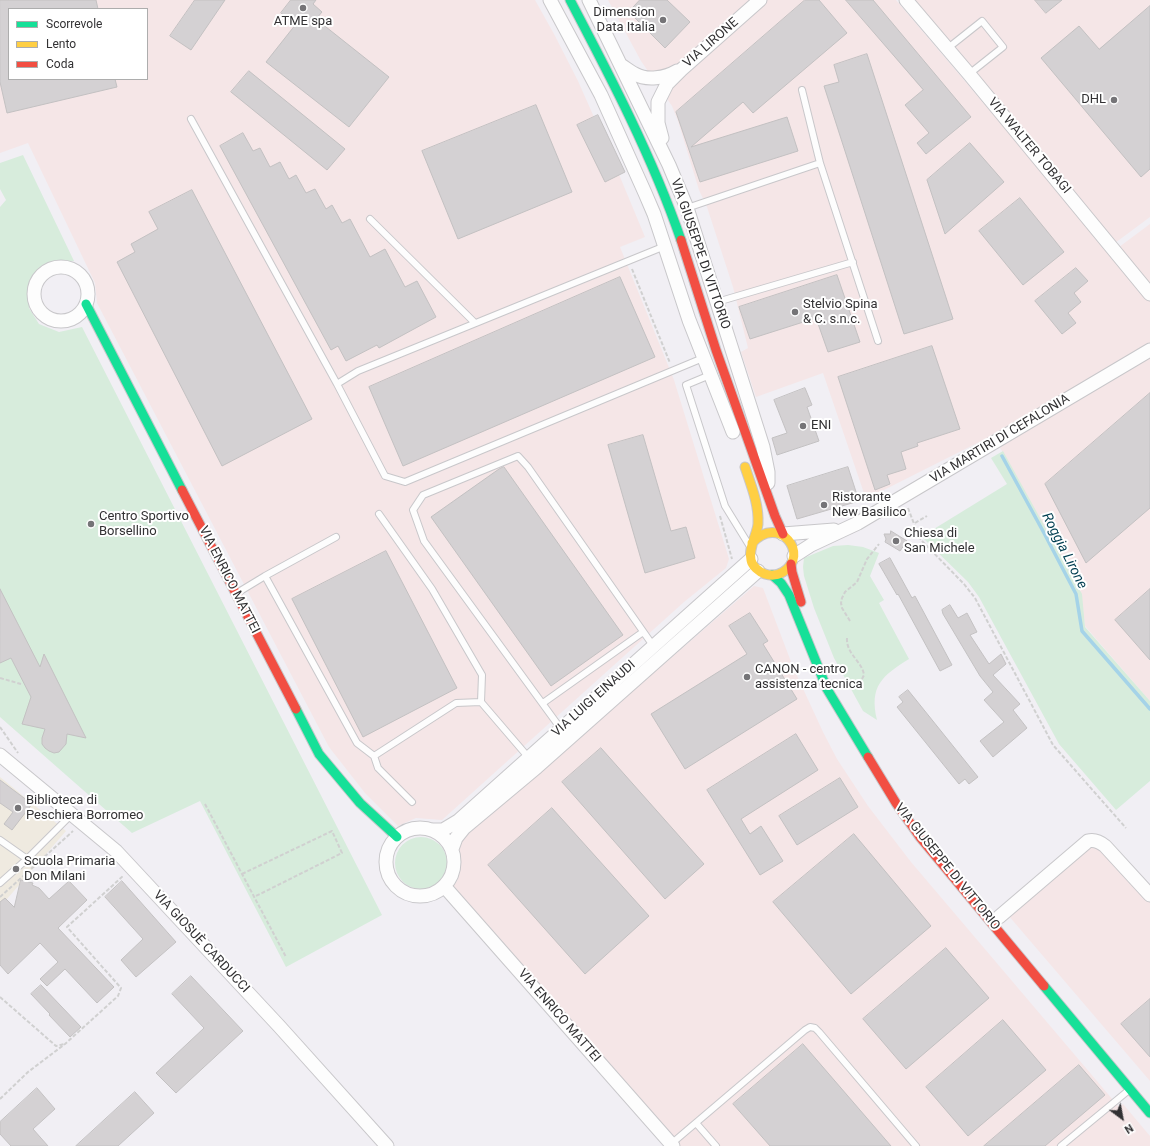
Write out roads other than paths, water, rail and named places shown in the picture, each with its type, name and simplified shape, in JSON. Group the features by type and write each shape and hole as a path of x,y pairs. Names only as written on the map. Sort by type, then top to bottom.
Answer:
{"main road":[{"name":"VIA GIUSEPPE DI VITTORIO","path":"570,0 618,91 662,187 683,244 716,350 768,497 782,534 791,543 792,572 796,590 819,644"},
{"name":"VIA ENRICO MATTEI","path":"86,304 319,754 360,803 397,837"},
{"name":"VIA GIUSEPPE DI VITTORIO","path":"716,350 734,435"},
{"path":"742,460 757,509 757,528 751,550 754,567 758,571 772,575 783,572 792,560"},
{"path":"751,550 756,538 764,533 773,531 782,534"},
{"name":"VIA GIUSEPPE DI VITTORIO","path":"772,575 781,583 789,595 827,689 896,803 920,837 1150,1113"},
{"name":"VIA GIUSEPPE DI VITTORIO","path":"851,712 870,746 930,836 1001,920"}],"street":[{"name":"VIA GIUSEPPE DI VITTORIO","path":"550,0 606,107 645,193 665,246 703,358 734,435"},
{"name":"VIA GIUSEPPE DI VITTORIO","path":"589,0 669,165 687,208 763,447 768,472 768,497"},
{"name":"VIA LIRONE","path":"669,165 658,123 658,102 667,84 760,0"},
{"name":"VIA WALTER TOBAGI","path":"906,0 970,74 1150,294"},
{"name":"VIA LIRONE","path":"621,65 636,75 647,77 669,76 681,70"},
{"path":"58,267 67,267 76,271 83,277 88,290 86,304 82,311 75,317 59,321 50,319 43,314 34,300 36,283 41,275 49,270 58,267"},
{"name":"VIA MARTIRI DI CEFALONIA","path":"792,560 815,544 849,528 1150,350"},
{"name":"VIA MARTIRI DI CEFALONIA","path":"782,534 820,532 849,528"},
{"name":"VIA LUIGI EINAUDI","path":"657,652 751,550"},
{"name":"VIA LUIGI EINAUDI","path":"452,849 456,838 464,828 533,762 657,652 758,571"},
{"name":"VIA GIOSUÈ CARDUCCI","path":"0,755 116,851 279,1026 387,1146"},
{"name":"VIA LUIGI EINAUDI","path":"433,830 442,830 458,821 533,762"},
{"path":"414,828 433,830 447,841 452,849 454,858 450,878 444,886 425,896 403,892 395,885 389,876 386,866 386,856 390,846 397,837 414,828"},
{"path":"1001,920 1088,841 1097,841 1105,846 1150,895"},
{"name":"VIA ENRICO MATTEI","path":"444,886 672,1145"}],"lane":[{"path":"948,48 982,22 1003,47 970,74"},
{"path":"802,90 820,163 878,341"},
{"path":"191,119 337,384 385,476 405,482 703,358"},
{"path":"687,208 820,163"},
{"path":"370,219 475,323"},
{"path":"337,384 358,371 665,246"},
{"path":"717,302 852,262"},
{"path":"710,375 686,385 725,506 751,550"},
{"path":"565,734 424,541 413,510 423,495 518,456 528,467 657,652"},
{"path":"379,514 432,589 482,674 481,702 533,762"},
{"path":"236,594 265,576 336,537"},
{"path":"265,576 357,743 374,756 378,768 412,802"},
{"path":"543,703 643,632"},
{"path":"374,756 456,703 481,702"},
{"path":"0,883 27,859 72,814"},
{"path":"0,840 27,859"},
{"path":"672,1145 810,1027 815,1028 819,1032 916,1146"},
{"path":"1061,1146 1130,1089"},
{"path":"696,1123 716,1146"}],"waterway":[{"name":"Roggia Lirone","path":"1002,456 1076,594 1082,631 1150,709"}],"place":[{"name":"ATME spa","path":"303,8"},
{"name":"Dimension Data Italia","path":"663,20"},
{"name":"DHL","path":"1114,100"},
{"name":"Stelvio Spina & C. s.n.c.","path":"795,312"},
{"name":"ENI","path":"803,426"},
{"name":"Ristorante New Basilico","path":"824,505"},
{"name":"Centro Sportivo Borsellino","path":"91,524"},
{"name":"Chiesa di San Michele","path":"896,541"},
{"name":"CANON - centro assistenza tecnica","path":"747,677"},
{"name":"Biblioteca di Peschiera Borromeo","path":"18,808"},
{"name":"Scuola Primaria Don Milani","path":"16,869"}]}
